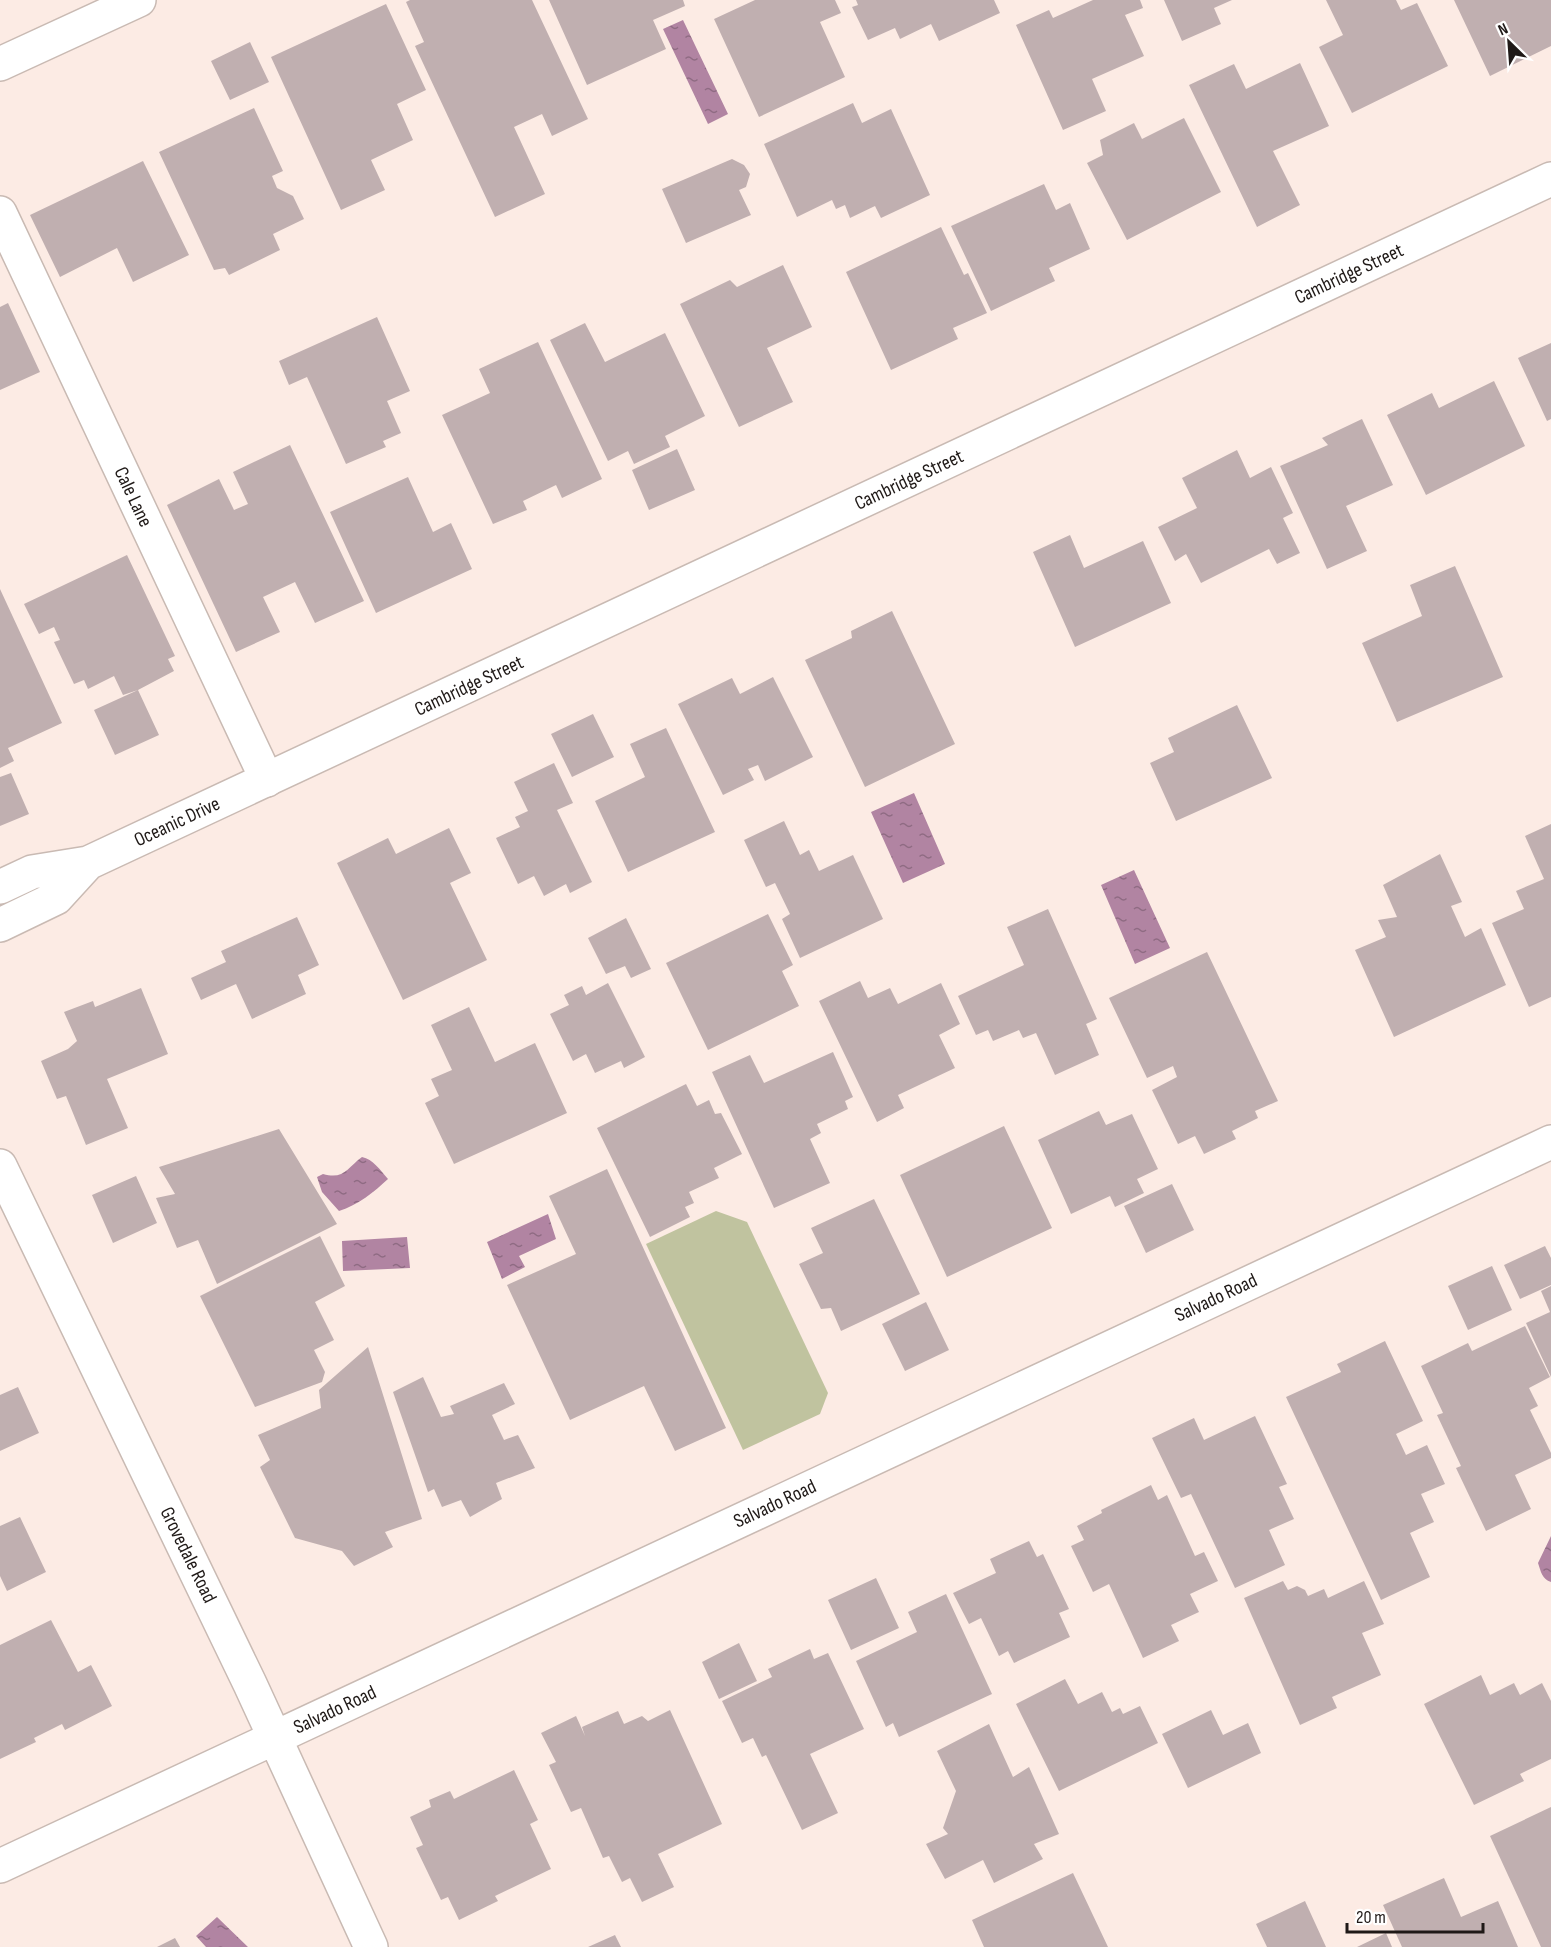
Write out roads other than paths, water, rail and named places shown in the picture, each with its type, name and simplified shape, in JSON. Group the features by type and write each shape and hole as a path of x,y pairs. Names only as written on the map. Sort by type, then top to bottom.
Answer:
{"street":[{"path":"0,64 139,0"},
{"name":"Cambridge Street","path":"267,780 1551,179"},
{"name":"Cale Lane","path":"0,213 267,780"},
{"name":"Oceanic Drive","path":"0,887 32,872 88,864 267,780"},
{"name":"Oceanic Drive","path":"0,925 56,898 88,864"},
{"name":"Salvado Road","path":"0,1866 1551,1142"},
{"name":"Grovedale Road","path":"0,1166 250,1683 370,1947"}],"water":[{"path":"683,20 728,114 708,124 663,29"},
{"path":"914,793 945,864 903,883 871,812"},
{"path":"1134,870 1170,948 1135,964 1101,885"},
{"path":"362,1157 373,1162 388,1179 365,1198 339,1211 322,1192 317,1177 323,1174 341,1174"},
{"path":"548,1214 556,1239 519,1256 525,1267 502,1279 487,1242"},
{"path":"407,1237 410,1268 343,1271 342,1241"},
{"path":"1551,1536 1551,1582 1544,1577 1538,1563"},
{"path":"217,1917 248,1947 206,1947 196,1936"}]}
